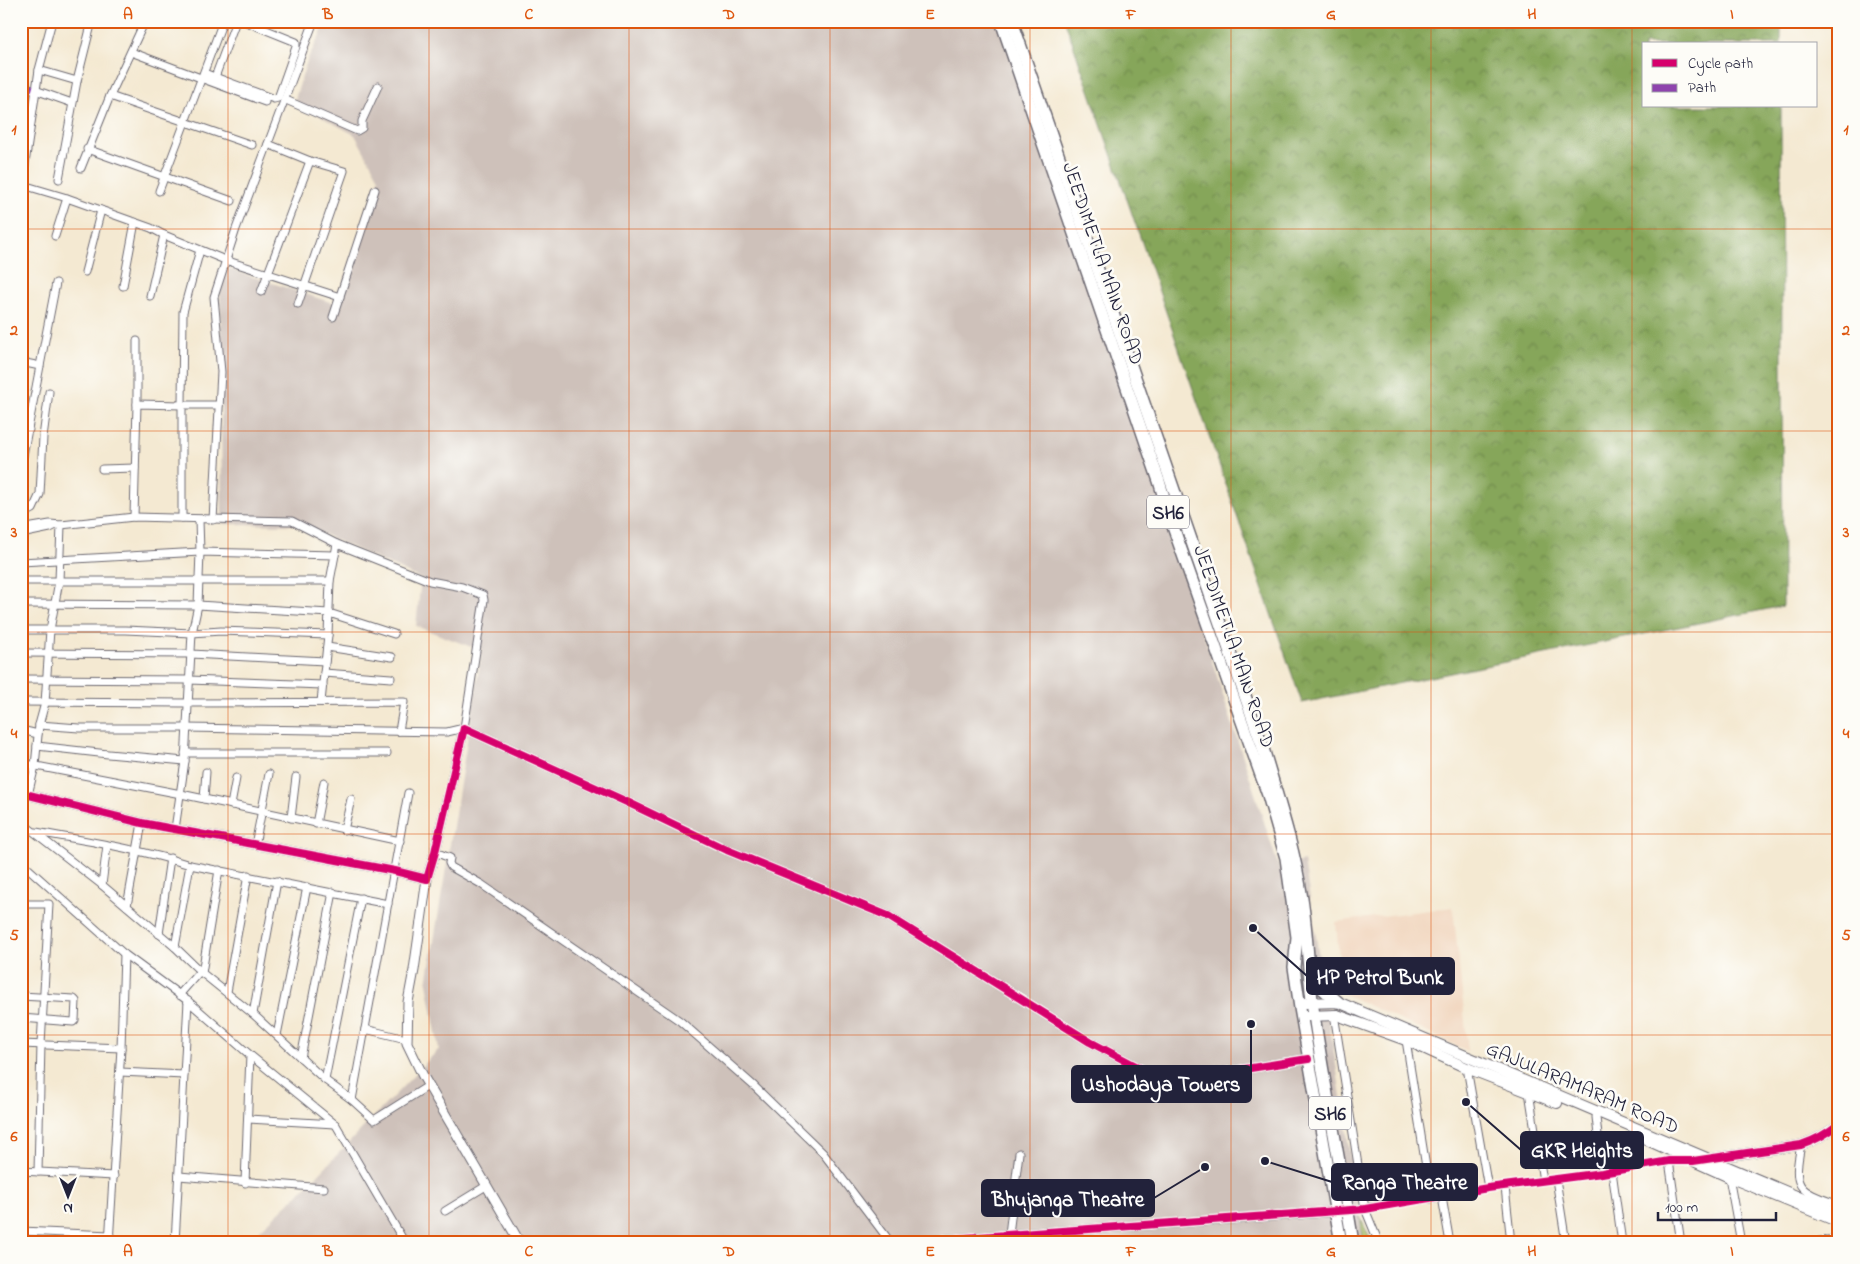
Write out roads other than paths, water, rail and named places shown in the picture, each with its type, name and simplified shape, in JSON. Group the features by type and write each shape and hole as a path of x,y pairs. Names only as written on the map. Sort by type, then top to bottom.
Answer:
{"main road":[{"name":"JEEDIMETLA MAIN ROAD","path":"1001,21 1159,481 1171,521 1256,747 1286,858 1298,943 1294,967 1308,1059 1341,1243"},
{"name":"JEEDIMETLA MAIN ROAD","path":"1012,21 1295,858 1307,937 1310,978 1308,1003 1353,1243"},
{"path":"1298,943 1308,1003"},
{"path":"1310,978 1338,1002"},
{"name":"GAJULARAMARAM ROAD","path":"1308,1003 1338,1002 1839,1214"},
{"name":"GAJULARAMARAM ROAD","path":"1310,1016 1334,1014 1406,1040 1468,1068 1596,1117 1729,1177 1839,1222"},
{"path":"1310,1016 1326,1120 1323,1137"}],"street":[{"path":"52,21 35,89 22,187 67,198 151,228 164,236 225,260 340,297"},
{"path":"59,179 76,81 92,21"},
{"path":"159,191 223,21"},
{"path":"215,77 236,21"},
{"path":"203,75 215,77 278,98 296,47 296,42 244,21"},
{"path":"213,520 221,372 214,297 225,260 314,21"},
{"path":"81,168 110,96 144,23"},
{"path":"131,52 203,75 265,102"},
{"path":"39,70 76,81"},
{"path":"21,85 72,103"},
{"path":"286,100 357,131 362,128 362,121 378,86"},
{"path":"110,96 252,145"},
{"path":"268,144 310,161 344,171 298,304"},
{"path":"87,150 232,202"},
{"path":"261,292 266,273 310,161"},
{"path":"334,317 375,190"},
{"path":"55,236 67,198"},
{"path":"85,272 101,210"},
{"path":"123,286 135,222"},
{"path":"150,296 164,236"},
{"path":"182,518 182,312 200,250"},
{"path":"21,466 25,429 40,366 56,283"},
{"path":"134,517 137,404 136,341"},
{"path":"21,362 40,366"},
{"path":"21,516 33,509 40,494 43,437 50,392"},
{"path":"137,404 219,405"},
{"path":"102,469 135,468"},
{"path":"21,534 59,525 134,517 292,521 337,544 430,581 462,586 483,595 484,600 464,728 427,879 408,1002 406,1039 428,1086 520,1243"},
{"path":"176,830 185,757 192,633 198,605 199,520"},
{"path":"21,529 50,524 59,525"},
{"path":"59,525 61,559 50,630 45,703 39,729 35,766 24,794 142,823 394,870 427,879"},
{"path":"321,702 328,635 330,581 337,544"},
{"path":"21,562 200,552 335,555"},
{"path":"21,580 330,581"},
{"path":"21,604 198,605 329,613 394,634"},
{"path":"21,630 125,630 192,633 221,631 328,635"},
{"path":"327,647 392,657"},
{"path":"21,654 191,654 325,661"},
{"path":"324,673 391,678"},
{"path":"21,679 189,680 323,685"},
{"path":"21,702 404,702 399,731"},
{"path":"21,730 186,728 446,732 464,728 629,802 727,850 888,916 1090,1042 1153,1075 1181,1079 1308,1059"},
{"path":"37,746 108,754 185,757 387,753"},
{"path":"21,763 181,794 400,841"},
{"path":"204,799 206,772"},
{"path":"255,844 269,774"},
{"path":"231,805 236,778"},
{"path":"291,818 296,778"},
{"path":"316,824 324,782"},
{"path":"352,1100 408,792"},
{"path":"344,830 351,799"},
{"path":"21,822 127,906 201,972 277,1035 325,1080 352,1100 374,1120 428,1086"},
{"path":"127,906 142,823"},
{"path":"34,832 138,851 190,864 277,880 388,904"},
{"path":"102,885 108,845"},
{"path":"435,852 450,858 449,863 451,867 481,884 680,1021 754,1086 823,1153 892,1243"},
{"path":"159,934 170,858"},
{"path":"21,862 50,890 124,954 188,1001 250,1055 336,1124 404,1243"},
{"path":"175,948 190,864"},
{"path":"179,995 201,972 220,870"},
{"path":"227,992 248,876"},
{"path":"253,1014 277,880"},
{"path":"277,1035 307,887"},
{"path":"38,1172 42,1019 50,890"},
{"path":"301,1058 333,892"},
{"path":"325,1080 361,898"},
{"path":"21,904 49,904"},
{"path":"21,1231 109,1239 120,1072 124,954"},
{"path":"21,996 74,999 76,1001 75,1020 73,1022 21,1018"},
{"path":"188,1001 175,1242 238,1243"},
{"path":"1334,1014 1365,1209 1379,1243"},
{"path":"365,1030 406,1039"},
{"path":"1406,1040 1431,1199"},
{"path":"21,1044 121,1048"},
{"path":"245,1183 250,1055"},
{"path":"1468,1068 1488,1188"},
{"path":"120,1072 184,1075"},
{"path":"1529,1092 1543,1181"},
{"path":"1596,1117 1602,1173"},
{"path":"248,1119 336,1124"},
{"path":"896,1243 1365,1209 1488,1188 1602,1173 1669,1161 1693,1161 1801,1145 1812,1142 1839,1124"},
{"path":"1801,1145 1796,1166 1796,1175 1800,1184 1808,1194 1839,1205"},
{"path":"1009,1234 1019,1153"},
{"path":"1669,1161 1681,1243"},
{"path":"21,1171 114,1176"},
{"path":"1612,1171 1622,1243"},
{"path":"179,1176 245,1183 324,1188"},
{"path":"1729,1177 1742,1243"},
{"path":"1556,1179 1566,1243"},
{"path":"445,1211 486,1186"},
{"path":"1505,1187 1511,1243"},
{"path":"1442,1197 1450,1243"},
{"path":"1809,1243 1839,1238"}],"place":[{"name":"HP Petrol Bunk","path":"1253,928"},
{"name":"Ushodaya Towers","path":"1251,1024"},
{"name":"GKR Heights","path":"1466,1102"},
{"name":"Ranga Theatre","path":"1265,1161"},
{"name":"Bhujanga Theatre","path":"1205,1167"}]}
